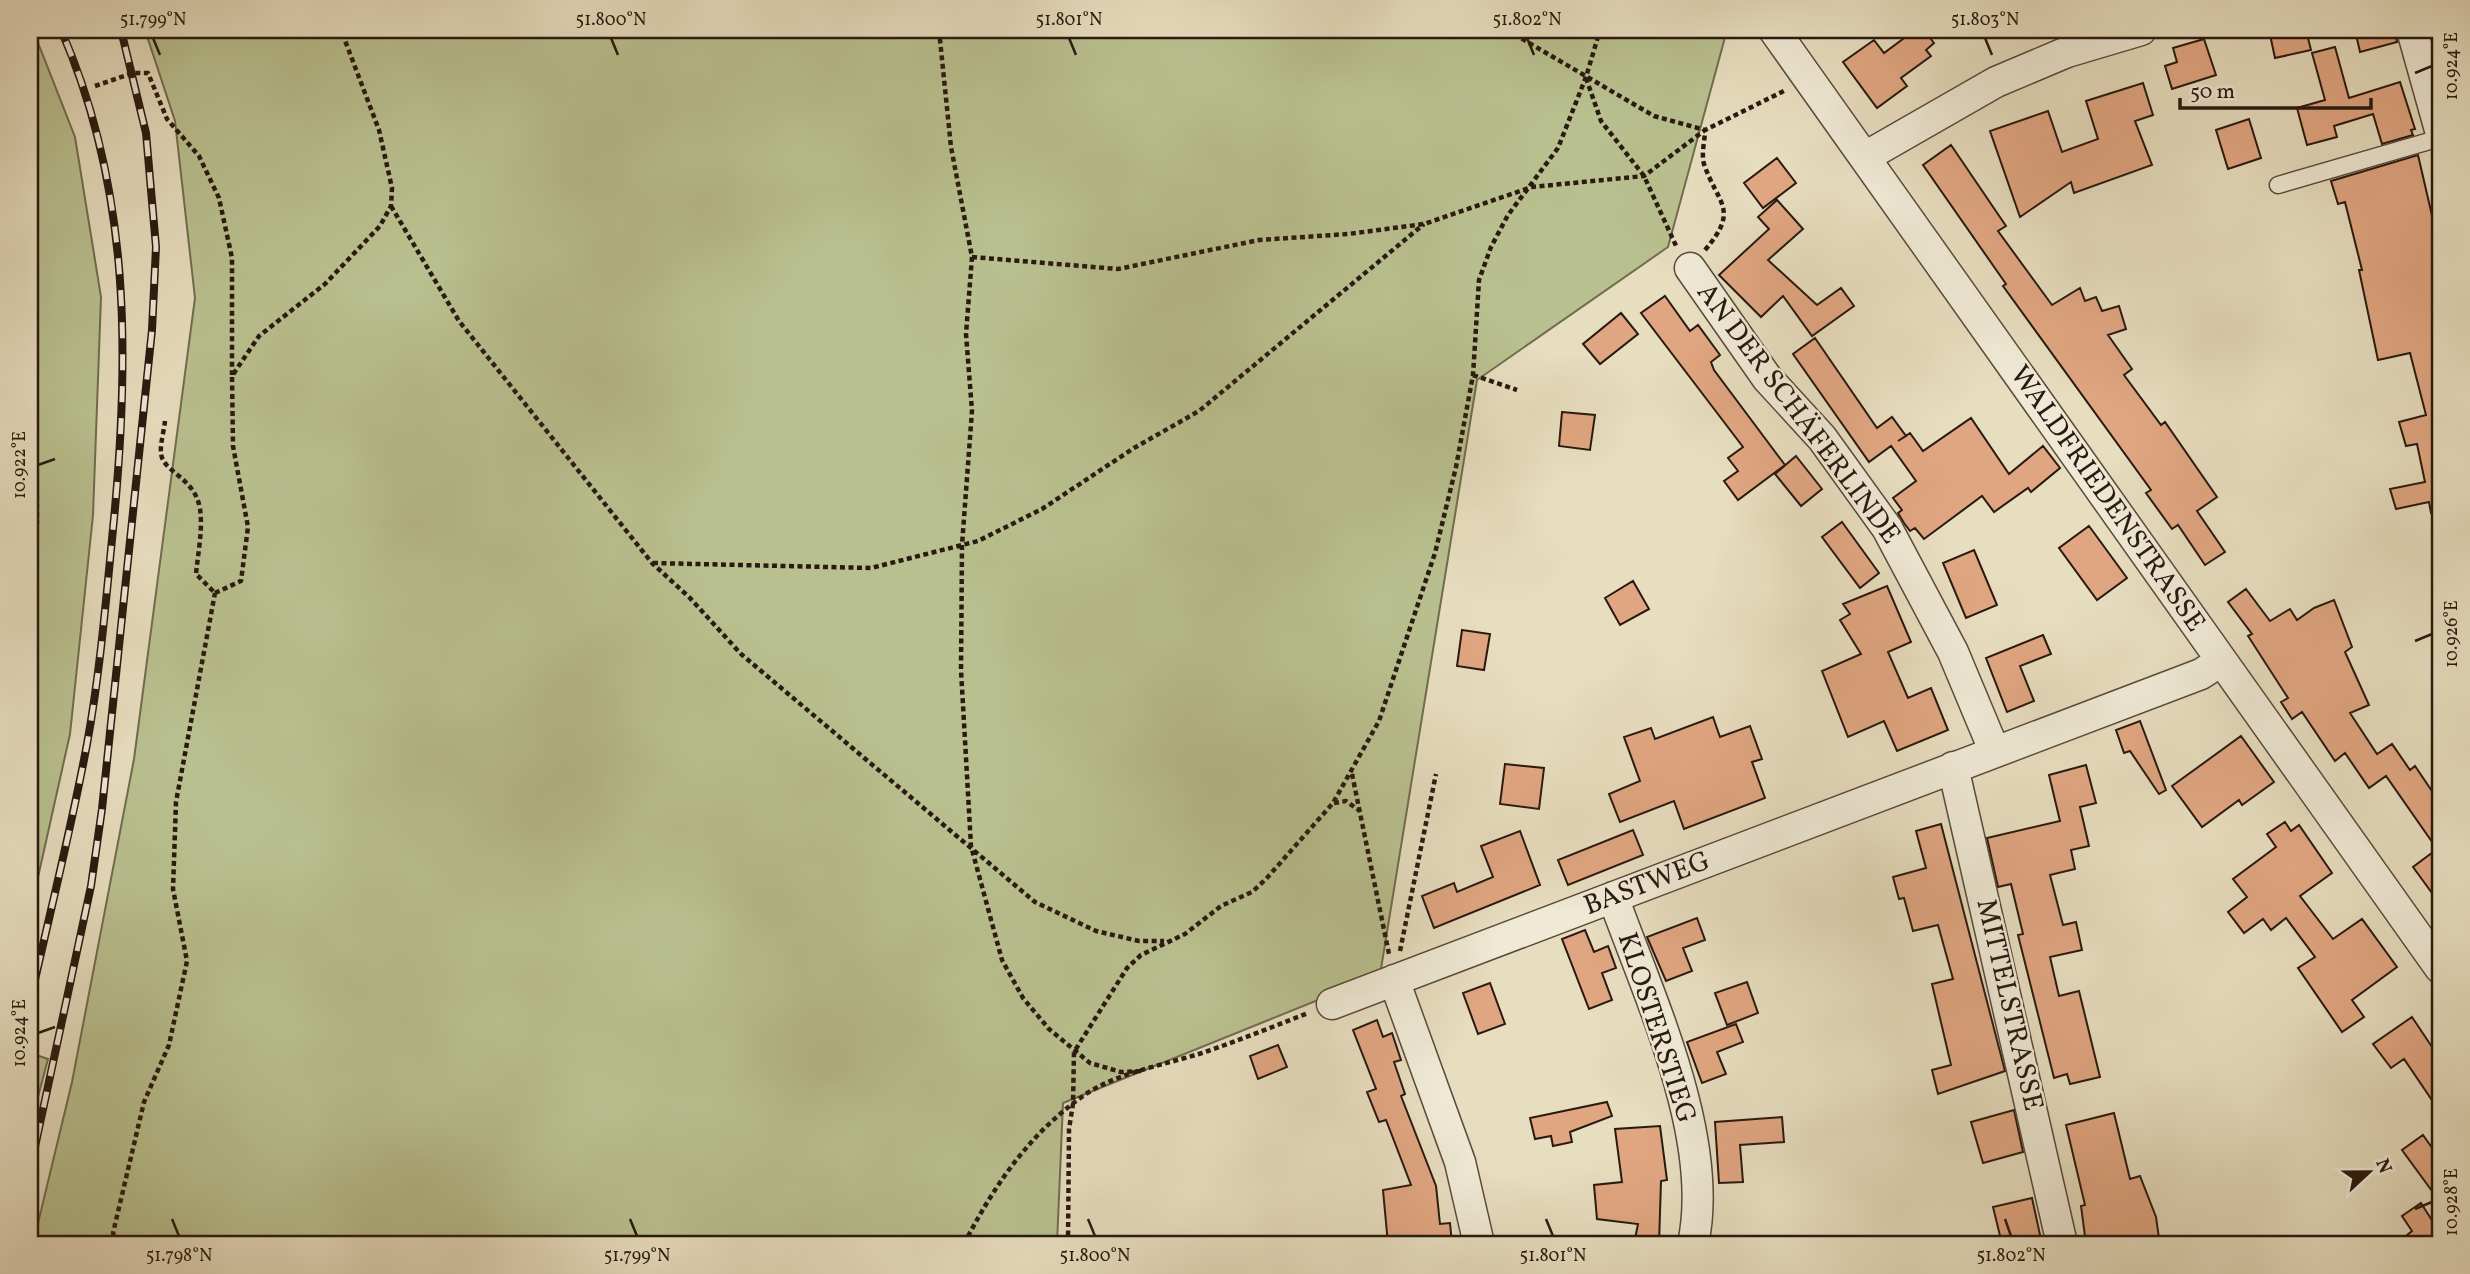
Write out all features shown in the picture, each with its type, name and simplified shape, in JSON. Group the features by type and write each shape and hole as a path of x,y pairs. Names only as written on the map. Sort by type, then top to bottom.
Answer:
{"street":[{"name":"WALDFRIEDENSTRASSE","path":"1774,30 1805,78 1865,157 2440,968"},
{"path":"1865,157 1996,82 2067,52 2141,30"},
{"path":"2412,30 2440,130"},
{"name":"AN DER SCHÄFERLINDE","path":"1690,268 1767,378 1822,438 1887,528 1953,652 1994,750"},
{"name":"BASTWEG","path":"1332,1004 1994,750 2201,674 2221,661"},
{"name":"MITTELSTRASSE","path":"1953,766 2062,1244"},
{"name":"KLOSTERSTIEG","path":"1613,897 1684,1098 1697,1189 1693,1244"},
{"path":"1394,980 1460,1163 1479,1244"}],"lane":[{"path":"2278,185 2440,138"}],"path":[{"path":"232,376 259,336 325,284 380,226 391,206 393,188 379,130 341,30"},
{"path":"939,30 951,147 972,257 966,334 972,411 962,545 961,670 971,846 1002,960 1023,998 1074,1052 1103,1069 1143,1071"},
{"path":"1507,30 1654,117 1705,130"},
{"path":"1068,1244 1069,1129 1073,1104 1074,1052 1127,968 1164,941 1185,934 1221,906 1252,892 1333,803 1379,721 1435,553 1473,375 1479,281 1491,247 1508,215 1532,187 1558,148 1586,77 1600,30"},
{"path":"95,86 133,73 148,73 167,119 199,156 221,210 232,258 233,446 248,527 241,581 215,593"},
{"path":"1586,77 1601,121 1644,176 1690,268 1721,231 1725,211 1703,161 1705,130"},
{"path":"972,257 1118,269 1259,240 1424,225 1532,187 1644,176 1705,130 1768,102 1805,78"},
{"path":"391,206 459,321 652,563 690,598 741,654 1035,902 1096,931 1139,941 1164,941"},
{"path":"30,215 36,289 37,427 37,523 30,547"},
{"path":"652,563 871,568 978,541 1042,509 1134,448 1199,411 1424,225"},
{"path":"1473,375 1517,390"},
{"path":"165,421 160,453 164,466 186,479 195,495 200,509 197,574 215,593"},
{"path":"117,1244 113,1233 144,1102 169,1045 187,961 173,889 176,802 215,593"},
{"path":"1352,773 1394,980"},
{"path":"1394,980 1436,774"},
{"path":"1333,803 1346,801 1360,811"},
{"path":"964,1244 993,1188 1035,1136 1073,1104 1109,1081 1209,1051 1332,1004"}],"green space":[{"path":"30,30 33,30 75,137 101,297 93,515 70,734 30,913"},
{"path":"145,30 1727,30 1668,247 1477,380 1380,975 1063,1103 1057,1244 33,1244 72,1082 134,759 195,298 175,121"},
{"path":"36,1055 48,1059 30,1127 30,1078"}],"building":[{"path":"1915,30 1924,30 1934,43 1926,50 1931,56 1901,78 1907,86 1877,108 1843,62 1874,40 1884,53"},
{"path":"2269,30 2306,30 2311,50 2275,58"},
{"path":"2355,30 2395,30 2397,42 2360,52"},
{"path":"2204,39 2216,75 2172,89 2165,66 2177,62 2173,48"},
{"path":"2335,47 2349,98 2400,82 2415,129 2411,130 2413,135 2382,144 2373,114 2334,126 2337,137 2307,145 2297,108 2325,100 2312,53"},
{"path":"2143,83 2153,115 2135,121 2152,165 2074,193 2071,182 2020,217 1990,131 2048,111 2062,152 2098,139 2086,101"},
{"path":"2249,119 2261,158 2228,169 2216,130"},
{"path":"1951,145 2006,226 1998,231 2052,305 2080,288 2085,301 2096,297 2102,311 2119,306 2126,329 2108,335 2132,369 2124,375 2161,425 2165,422 2217,497 2197,511 2225,552 2205,565 2178,525 2172,529 2146,493 2151,490 2003,286 2006,284 1923,165"},
{"path":"2418,155 2440,250 2440,512 2431,513 2429,502 2396,509 2390,489 2425,482 2417,444 2406,446 2399,422 2426,415 2410,353 2378,360 2359,270 2362,270 2345,202 2338,204 2331,181"},
{"path":"1777,158 1796,183 1763,208 1744,183"},
{"path":"1777,200 1803,229 1768,260 1817,305 1841,288 1854,306 1812,336 1783,296 1761,317 1719,275 1769,229 1758,217"},
{"path":"1665,296 1690,331 1698,325 1720,355 1711,362 1714,370 1785,465 1738,500 1724,481 1738,471 1728,458 1743,447 1641,313"},
{"path":"1621,313 1638,334 1600,364 1583,344"},
{"path":"1815,338 1877,428 1892,417 1906,436 1910,433 1923,451 1971,418 2009,474 2043,446 2060,468 2031,492 2028,488 1994,512 1982,496 1924,539 1915,528 1910,531 1898,513 1902,510 1893,498 1916,481 1891,446 1869,462 1793,354"},
{"path":"1562,412 1595,415 1590,450 1559,446"},
{"path":"1796,456 1822,489 1801,506 1775,474"},
{"path":"1842,522 1879,573 1860,588 1822,537"},
{"path":"2089,526 2127,578 2097,600 2059,548"},
{"path":"1974,550 1997,605 1966,618 1943,563"},
{"path":"1633,581 1649,609 1620,625 1605,598"},
{"path":"1887,586 1911,642 1888,652 1908,698 1931,688 1948,730 1897,751 1884,721 1848,737 1822,671 1861,654 1840,620 1850,614 1843,604"},
{"path":"2246,589 2270,621 2290,609 2297,620 2314,608 2334,600 2352,647 2345,652 2369,705 2350,713 2377,754 2392,744 2410,770 2415,766 2440,803 2440,904 2413,867 2437,849 2386,776 2369,788 2345,753 2335,761 2302,712 2292,719 2281,702 2288,698 2248,636 2252,634 2228,602"},
{"path":"1462,630 1490,634 1484,670 1457,666"},
{"path":"2043,635 2051,654 2020,666 2034,701 2007,712 1986,658"},
{"path":"1713,717 1720,737 1750,726 1762,759 1752,762 1765,798 1684,829 1674,801 1620,822 1609,794 1640,781 1624,737 1651,728 1655,739"},
{"path":"2140,721 2166,790 2159,794 2130,751 2124,753 2116,730"},
{"path":"2241,736 2274,782 2242,805 2239,800 2202,827 2172,786"},
{"path":"1505,764 1544,768 1539,809 1500,804"},
{"path":"2086,765 2096,803 2080,807 2089,846 2071,850 2075,869 2050,875 2063,925 2076,922 2082,950 2050,957 2059,996 2079,991 2100,1077 2070,1084 2067,1074 2054,1078 2018,935 2023,934 2011,884 1998,887 1987,838 2060,821 2049,775"},
{"path":"2285,822 2291,831 2299,825 2332,873 2300,896 2333,939 2362,919 2397,967 2352,1000 2364,1017 2342,1032 2298,968 2315,957 2286,918 2271,930 2263,919 2244,933 2228,912 2247,897 2233,879 2276,847 2267,834"},
{"path":"1941,824 2005,1071 1938,1094 1932,1070 1951,1065 1932,984 1953,979 1938,925 1913,931 1904,898 1899,899 1893,877 1926,868 1916,831"},
{"path":"1633,830 1643,855 1568,885 1558,860"},
{"path":"1520,831 1540,885 1434,928 1422,896 1454,883 1457,892 1493,877 1481,846"},
{"path":"1697,918 1705,940 1683,948 1692,971 1666,981 1647,937"},
{"path":"1585,930 1594,952 1608,946 1616,968 1602,973 1612,1000 1589,1009 1562,939"},
{"path":"1747,982 1758,1013 1727,1025 1715,993"},
{"path":"1490,983 1505,1024 1478,1034 1463,993"},
{"path":"2412,1017 2440,1059 2440,1112 2404,1059 2391,1068 2373,1044"},
{"path":"1377,1020 1383,1037 1392,1033 1401,1060 1394,1062 1405,1094 1401,1096 1436,1186 1440,1224 1450,1223 1452,1244 1388,1244 1383,1190 1411,1185 1386,1120 1379,1122 1367,1092 1376,1089 1353,1030"},
{"path":"1736,1024 1743,1042 1717,1052 1726,1074 1702,1083 1687,1042"},
{"path":"1278,1045 1287,1067 1258,1079 1250,1056"},
{"path":"1607,1102 1612,1116 1570,1132 1572,1142 1553,1146 1551,1136 1535,1139 1530,1118"},
{"path":"2014,1110 2023,1152 1983,1163 1971,1122"},
{"path":"2114,1113 2130,1179 2140,1176 2156,1217 2159,1238 2154,1239 2155,1244 2086,1244 2081,1206 2085,1205 2066,1125"},
{"path":"1782,1117 1784,1142 1740,1145 1743,1182 1719,1183 1715,1122"},
{"path":"1660,1126 1667,1180 1661,1181 1659,1244 1634,1244 1638,1224 1597,1219 1594,1185 1622,1182 1615,1129"},
{"path":"2423,1135 2440,1159 2440,1202 2402,1150"},
{"path":"2032,1198 2042,1244 2002,1244 1993,1207"},
{"path":"2421,1203 2440,1233 2426,1244 2396,1244 2412,1231 2402,1216"}],"railway":[{"path":"30,1002 92,717 113,529 122,402 120,275 113,213 101,151 84,90 61,30"},
{"path":"30,1170 91,886 102,809 152,330 156,247 146,133 121,30"}]}
